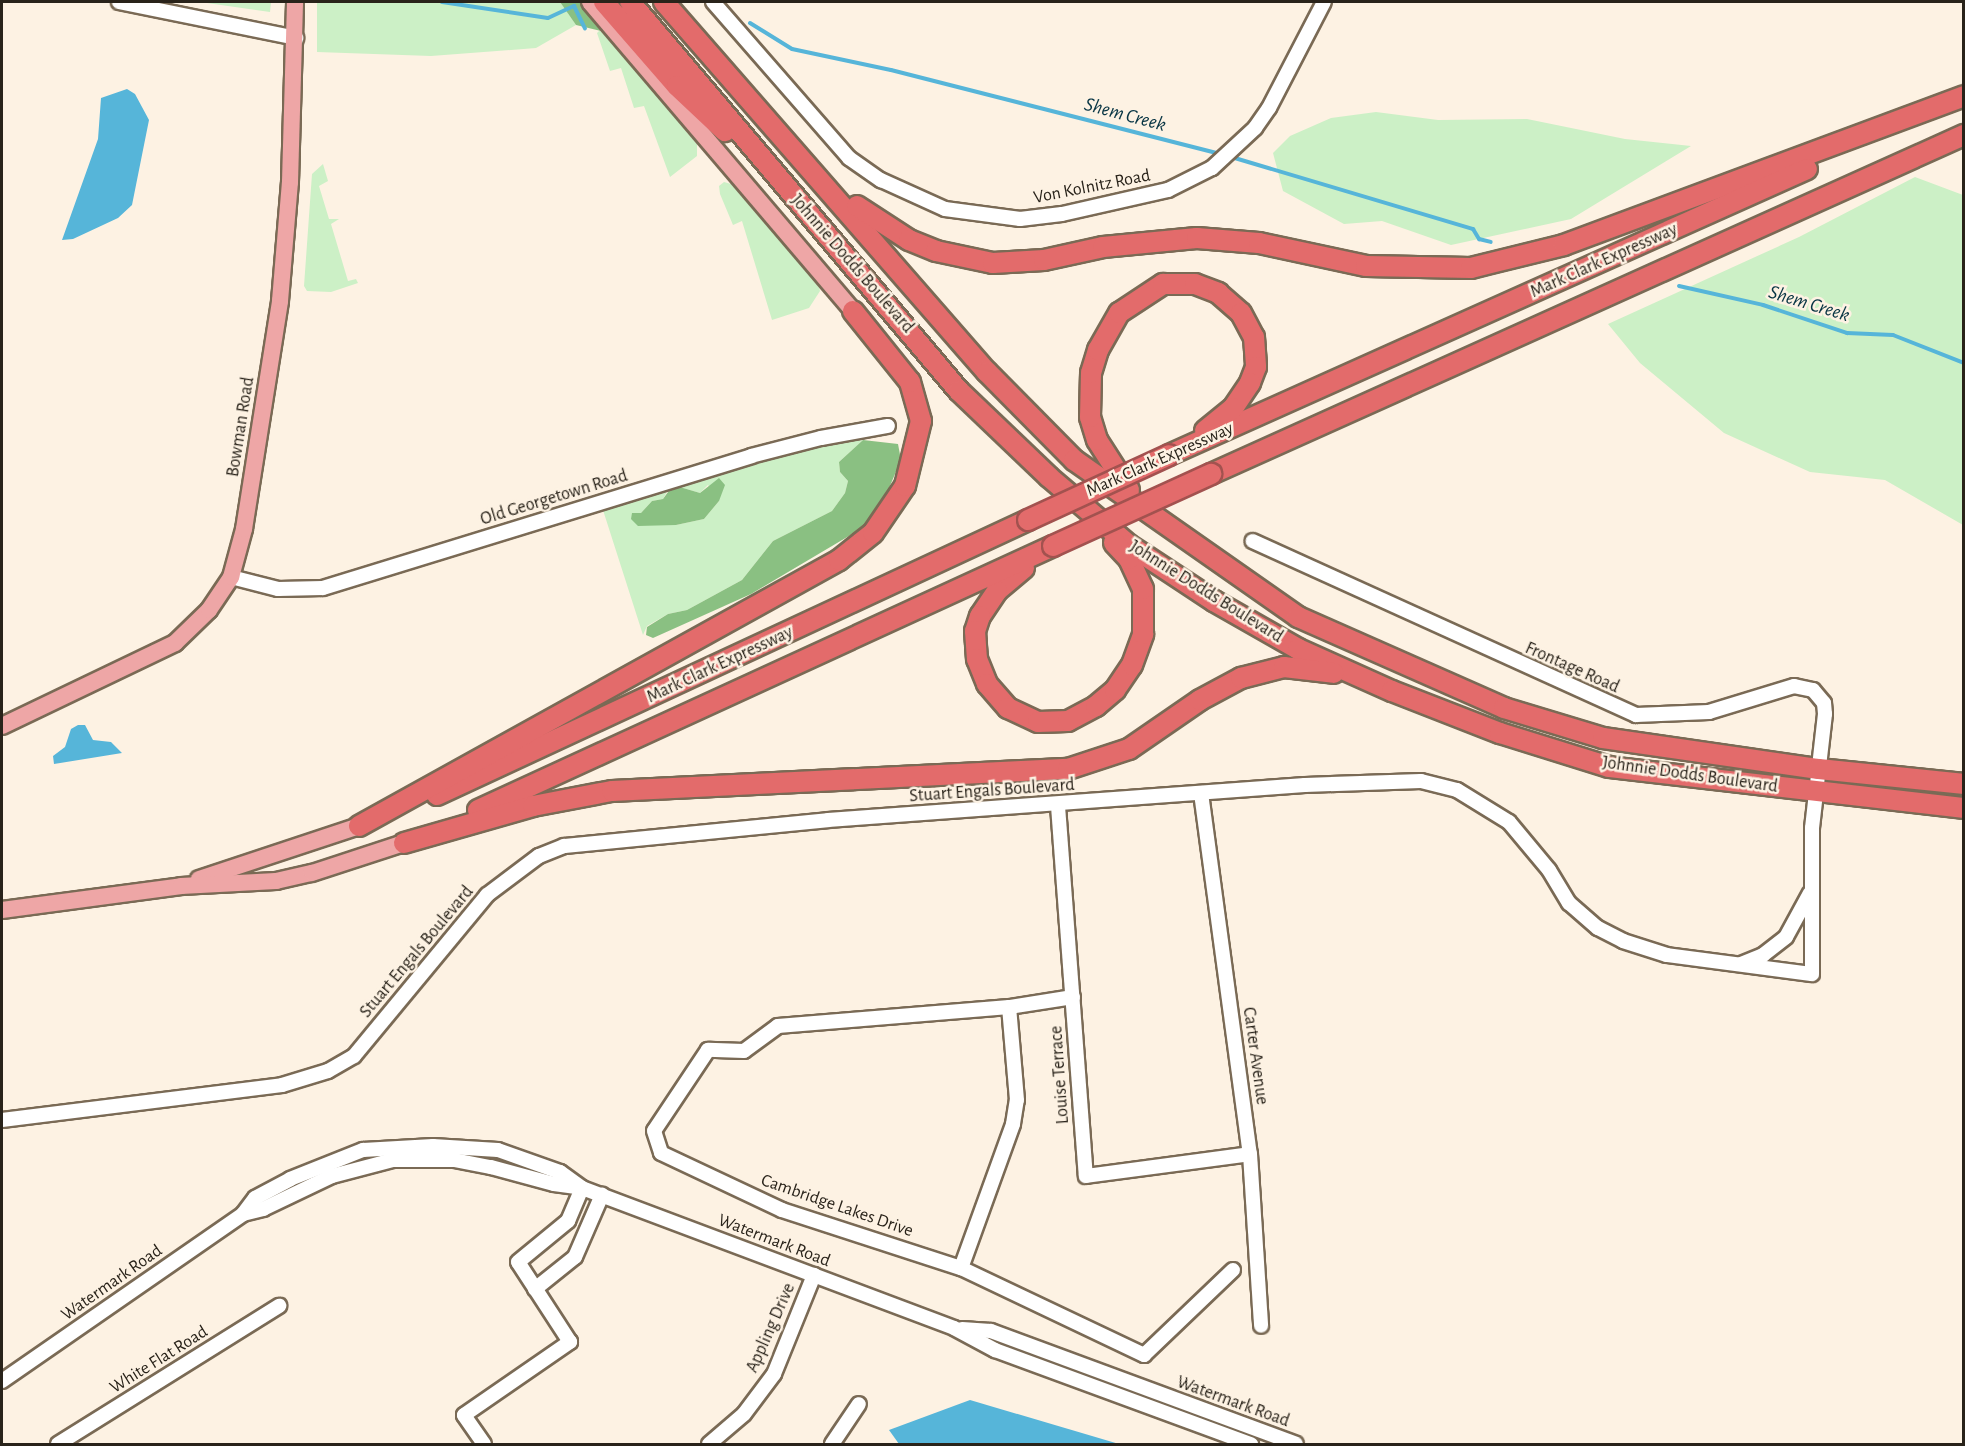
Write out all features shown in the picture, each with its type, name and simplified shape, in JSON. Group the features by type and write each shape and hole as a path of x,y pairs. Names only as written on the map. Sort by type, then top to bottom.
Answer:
{"highway":[{"path":"604,2 677,86 792,195"},
{"name":"Johnnie Dodds Boulevard","path":"630,2 959,391 1049,477 1129,545 1214,601 1298,649 1367,680 1500,732 1608,767 1964,808"},
{"name":"Johnnie Dodds Boulevard","path":"664,2 817,172 995,380 1074,460 1152,518 1298,617 1504,708 1603,738 1819,769 1964,784"},
{"path":"817,172 874,220 909,240 972,261 1024,262 1151,241 1197,238 1259,243 1366,266 1471,268 1564,245 1964,97"},
{"name":"Mark Clark Expressway","path":"359,826 462,784 1169,455 1964,97"},
{"name":"Mark Clark Expressway","path":"404,843 1210,474 1964,135"},
{"path":"1152,518 1105,456 1090,417 1088,395 1098,350 1119,312 1146,292 1179,281 1207,287 1241,313 1254,336 1256,367 1233,408 1169,455"},
{"path":"359,826 839,560 873,534 905,486 921,421 910,382 853,311"},
{"path":"959,391 1006,452 1119,547 1143,589 1143,634 1122,681 1090,710 1068,721 1047,724 1023,716 993,693 977,659 975,631 980,616 997,591 1053,546"},
{"path":"404,843 533,806 612,791 1068,769 1129,749 1223,686 1262,671 1306,669 1367,680"}],"main road":[{"name":"Bowman Road","path":"2,726 175,643 209,610 231,577 244,529 280,301 296,38 295,2"},
{"name":"Johnnie Dodds Boulevard","path":"591,2 853,311"},
{"path":"181,886 359,826"},
{"path":"2,910 181,886 276,880 312,873 404,843"}],"street":[{"path":"119,2 296,38"},
{"name":"Von Kolnitz Road","path":"713,2 849,158 881,180 945,209 1020,219 1062,214 1168,190 1212,168 1255,128 1269,108 1324,2"},
{"name":"Old Georgetown Road","path":"231,577 278,589 323,588 751,456 821,438 888,426"},
{"name":"Frontage Road","path":"1253,541 1636,714 1709,712 1804,686 1813,690 1824,704 1819,769"},
{"name":"Stuart Engals Boulevard","path":"2,1120 282,1085 328,1071 354,1056 487,895 539,856 564,846 828,820 1058,806 1201,793 1421,781 1457,790 1509,822 1549,870 1569,903 1598,928 1667,955 1812,974 1812,888 1819,769"},
{"name":"Carter Avenue","path":"1201,793 1250,1154 1261,1326"},
{"name":"Louise Terrace","path":"1058,806 1086,1176 1250,1154"},
{"path":"1739,964 1763,955 1786,937 1812,888"},
{"name":"Cambridge Lakes Drive","path":"1073,997 1009,1007 778,1026 744,1051 708,1050 654,1131 661,1154 782,1210 961,1268 1144,1355 1233,1270"},
{"path":"961,1268 1013,1124 1017,1100 1009,1007"},
{"name":"Watermark Road","path":"2,1381 243,1214 255,1198 290,1179 375,1150 433,1146 498,1150 560,1172 582,1188 954,1328 995,1350 1251,1444"},
{"path":"484,1444 464,1415 570,1342 518,1262 568,1221 582,1188"},
{"path":"535,1289 576,1257 602,1195"},
{"name":"Appling Drive","path":"709,1444 744,1414 774,1374 814,1275"},
{"name":"White Flat Road","path":"58,1444 279,1306"},
{"name":"Watermark Road","path":"954,1328 991,1331 1296,1444"},
{"path":"832,1444 859,1404"}],"green space":[{"path":"200,2 271,2 270,12"},
{"path":"317,2 560,2 576,25 536,48 431,56 317,52"},
{"path":"560,2 580,2 601,31 576,25"},
{"path":"602,28 697,144 697,156 670,177 644,106 634,108 621,68 610,71 597,33"},
{"path":"1376,112 1438,120 1527,119 1625,139 1691,146 1571,219 1451,245 1382,221 1344,224 1283,191 1273,153 1290,136 1331,118"},
{"path":"323,164 328,181 319,186 329,219 339,219 331,224 348,281 356,279 358,283 331,292 307,291 304,286 312,174"},
{"path":"1915,177 1963,195 1963,525 1885,480 1810,472 1724,433 1640,363 1608,324 1799,237"},
{"path":"724,182 738,186 817,279 820,291 809,308 772,320 742,221 733,225 720,194 719,186"},
{"path":"856,439 863,440 839,462 840,472 848,481 845,493 832,511 773,541 742,580 687,610 668,614 647,626 643,635 602,507 669,488 663,499 652,501 641,513 676,525 704,519 719,501 708,485 700,493 673,485 790,450"},
{"path":"863,440 898,444 901,460 880,509 859,530 751,594 653,638 646,635 647,627 668,614 687,610 742,580 773,541 832,511 845,493 848,481 840,472 839,462"},
{"path":"719,478 725,485 719,501 704,519 676,525 638,526 631,519 632,513 641,513 652,501 663,499 673,485 700,493"}],"water":[{"path":"127,89 135,94 149,120 132,205 118,218 73,239 62,240 98,139 101,98"},
{"path":"78,725 85,725 93,740 111,742 122,753 54,764 53,756 65,747 71,729"},
{"path":"970,1400 1119,1444 899,1444 889,1430"}],"waterway":[{"name":"Shem Creek","path":"442,2 548,18 574,6 585,29"},
{"name":"Shem Creek","path":"750,23 792,49 891,70 1221,154"},
{"name":"Shem Creek","path":"1228,156 1473,229 1479,239 1491,242"},
{"name":"Shem Creek","path":"1679,286 1763,305 1847,333 1893,335 1964,363"}]}
